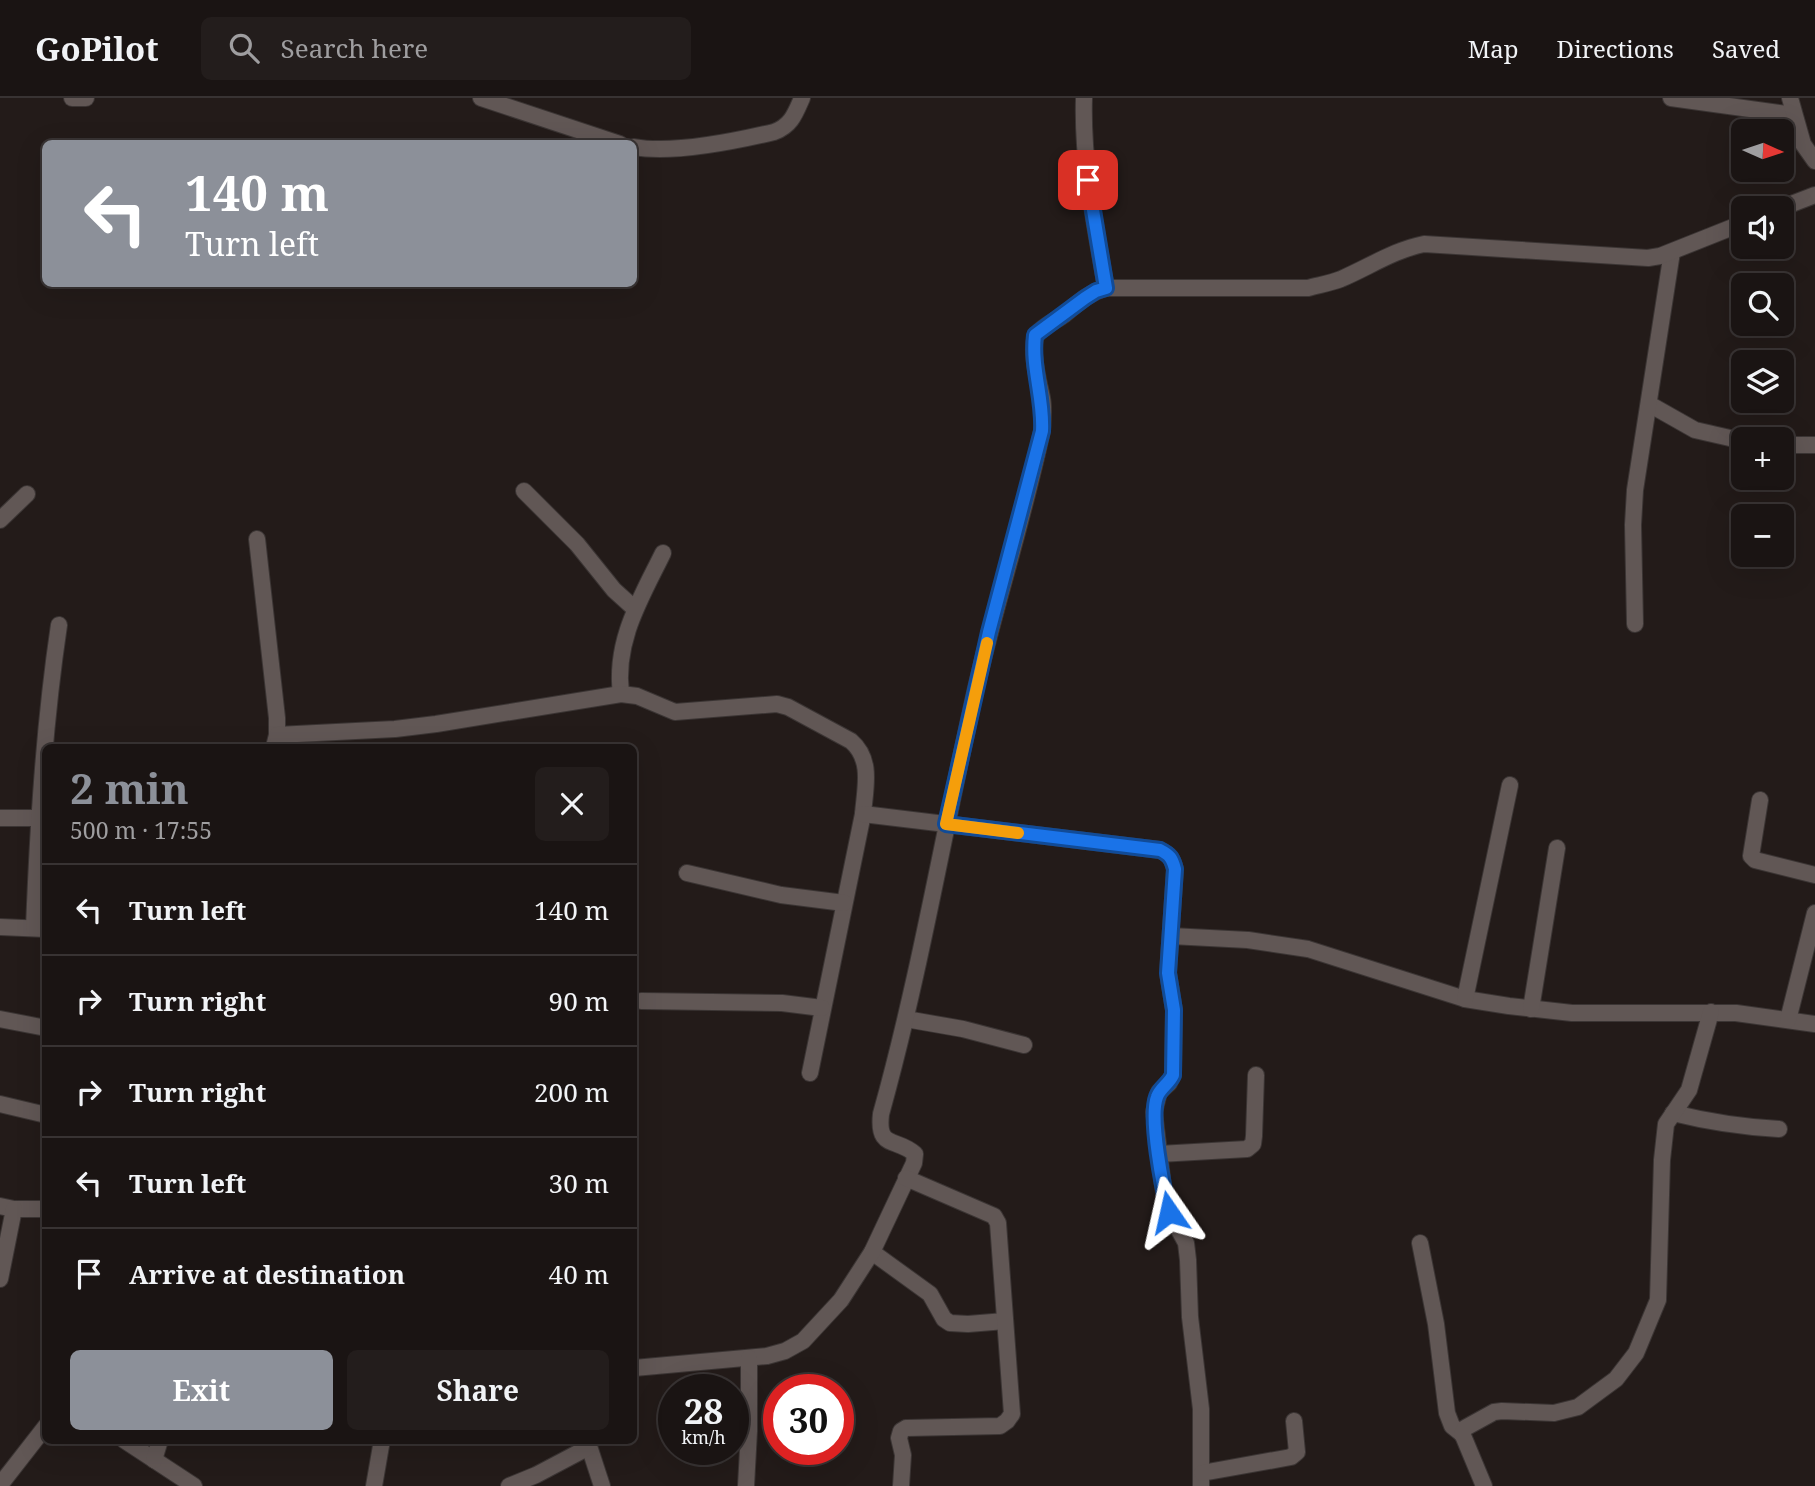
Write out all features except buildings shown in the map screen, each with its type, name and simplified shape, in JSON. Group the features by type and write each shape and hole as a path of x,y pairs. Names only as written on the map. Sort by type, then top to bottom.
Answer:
{"street":[{"path":"73,98 86,98"},
{"path":"481,98 608,140"},
{"path":"637,147 714,144 774,132 792,122 802,98"},
{"path":"1084,98 1088,180 1106,288"},
{"path":"1671,98 1794,115"},
{"path":"1790,98 1803,144 1815,161"},
{"path":"1794,203 1815,195"},
{"path":"637,1368 749,1358 785,1352 803,1341 841,1300 872,1252 914,1163 915,1154 884,1139 880,1127 989,632 1042,431 1042,398 1037,381 1035,335 1085,298 1106,288 1308,288 1339,280 1409,247 1424,244 1647,258 1672,252 1731,228"},
{"path":"1635,624 1633,524 1640,451 1672,252"},
{"path":"1649,404 1695,430 1731,438"},
{"path":"1794,445 1815,445"},
{"path":"524,491 577,544 614,590 635,610"},
{"path":"0,520 27,494"},
{"path":"257,538 276,741 409,727 621,694 637,696 675,712 768,704 788,708 842,736 860,749 867,771 863,814 810,1073"},
{"path":"621,694 619,659 623,642 635,610 663,553"},
{"path":"45,744 60,625"},
{"path":"0,926 40,929 38,818 42,778"},
{"path":"1465,999 1510,785"},
{"path":"1760,800 1751,856 1755,860 1815,876"},
{"path":"863,814 1136,847 1168,854 1175,869 1168,973 1174,1010 1173,1075 1159,1092 1154,1112 1169,1212 1186,1243 1190,1317 1201,1409 1202,1479 1291,1457 1298,1447 1294,1422"},
{"path":"0,818 38,818"},
{"path":"1531,1009 1557,848"},
{"path":"687,873 781,895 844,903"},
{"path":"1788,1020 1815,913"},
{"path":"1171,936 1248,940 1308,949 1465,999 1531,1009 1572,1013 1736,1013 1815,1024"},
{"path":"641,1001 782,1003 822,1008"},
{"path":"1462,1434 1465,1428 1502,1410 1554,1413 1578,1406 1616,1379 1636,1353 1658,1300 1663,1139 1666,1124 1689,1090 1711,1012"},
{"path":"906,1018 1024,1045"},
{"path":"0,1019 42,1027"},
{"path":"1159,1154 1247,1149 1253,1144 1256,1075"},
{"path":"0,1104 42,1114"},
{"path":"1673,1113 1712,1123 1779,1129"},
{"path":"901,1486 901,1431 906,1428 1000,1426 1007,1422 1012,1414 998,1223 994,1216 906,1178"},
{"path":"0,1279 7,1207 42,1209"},
{"path":"1420,1243 1436,1324 1447,1413 1452,1426 1462,1434 1484,1486"},
{"path":"872,1252 930,1294 944,1319 950,1323 1005,1321"},
{"path":"746,1486 749,1358"},
{"path":"0,1485 42,1431"},
{"path":"130,1444 194,1486"},
{"path":"154,1460 159,1444"},
{"path":"374,1486 381,1444"},
{"path":"509,1486 536,1475 588,1444 602,1486"}],"slow traffic":[{"path":"987,643 946,824 1018,833"}],"route":[{"path":"1088,180 1106,288 1085,298 1035,335 1037,381 1042,398 1042,431 989,632 946,824 1160,850 1172,859 1175,869 1168,986 1174,1010 1173,1075 1159,1092 1154,1112 1164,1194 1169,1212"}]}
